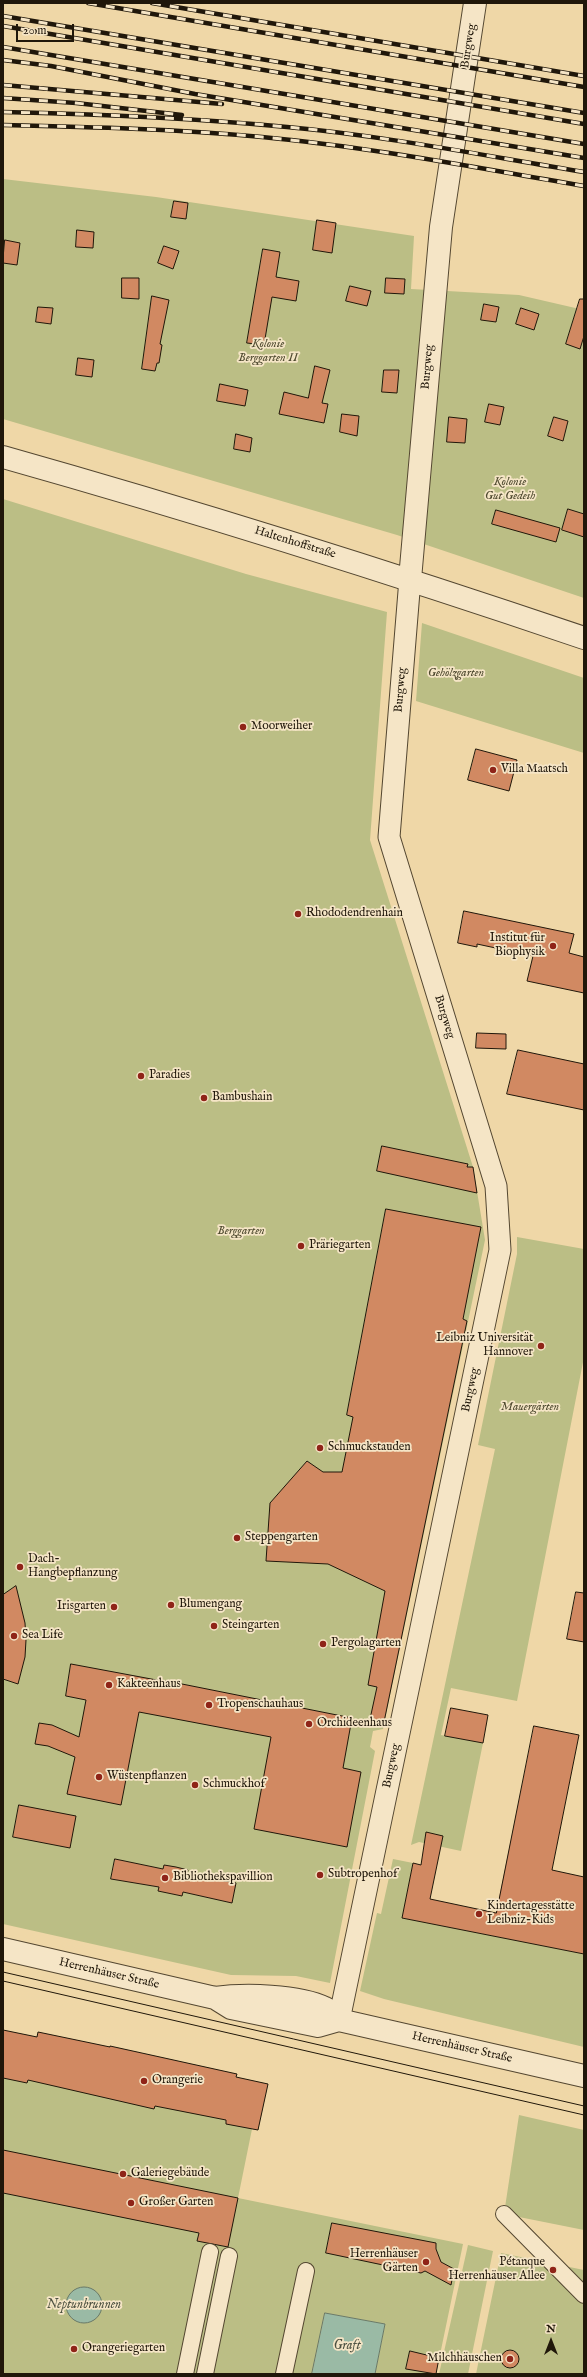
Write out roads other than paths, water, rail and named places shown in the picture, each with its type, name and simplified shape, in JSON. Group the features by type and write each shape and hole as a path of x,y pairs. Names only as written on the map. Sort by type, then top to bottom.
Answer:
{"street":[{"name":"Burgweg","path":"339,2020 500,1250 496,1186 388,837 441,227 475,3"},
{"name":"Haltenhoffstraße","path":"3,457 248,529 410,579 584,638"},
{"name":"Herrenhäuser Straße","path":"3,1949 215,1998 233,1995 304,2002 326,2008 339,2020 584,2076"},
{"path":"504,2214 584,2295"},
{"path":"185,2374 210,2252"},
{"path":"205,2374 230,2256"},
{"path":"284,2374 306,2270"}],"water":[{"name":"Neptunbrunnen","path":"84,2287 94,2290 99,2295 102,2305 99,2315 94,2320 84,2323 74,2320 69,2315 66,2305 69,2295 74,2290"},
{"name":"Graft","path":"325,2313 385,2324 375,2374 312,2374"}],"tram line":[{"path":"3,1972 584,2106"},
{"path":"3,1981 584,2115"}],"railway":[{"path":"88,3 584,87"},
{"path":"152,3 584,76"},
{"path":"3,16 584,113"},
{"path":"3,26 584,124"},
{"path":"3,47 584,144"},
{"path":"3,60 51,66 195,94 584,158"},
{"path":"3,85 222,104"},
{"path":"3,98 76,103 182,115"},
{"path":"3,112 110,115 181,119 324,131 399,141 584,172"},
{"path":"3,125 165,130 230,134 302,141 423,158 584,186"}],"place":[{"name":"Moorweiher","path":"243,727"},
{"name":"Villa Maatsch","path":"493,770"},
{"name":"Rhododendrenhain","path":"298,914"},
{"name":"Institut für Biophysik","path":"553,946"},
{"name":"Paradies","path":"141,1076"},
{"name":"Bambushain","path":"204,1098"},
{"name":"Präriegarten","path":"301,1246"},
{"name":"Leibniz Universität Hannover","path":"541,1346"},
{"name":"Schmuckstauden","path":"320,1448"},
{"name":"Steppengarten","path":"237,1538"},
{"name":"Dach- Hangbepflanzung","path":"20,1567"},
{"name":"Blumengang","path":"171,1605"},
{"name":"Irisgarten","path":"114,1607"},
{"name":"Steingarten","path":"214,1626"},
{"name":"Sea Life","path":"14,1636"},
{"name":"Pergolagarten","path":"323,1644"},
{"name":"Kakteenhaus","path":"109,1685"},
{"name":"Tropenschauhaus","path":"209,1705"},
{"name":"Orchideenhaus","path":"309,1724"},
{"name":"Wüstenpflanzen","path":"99,1777"},
{"name":"Schmuckhof","path":"195,1785"},
{"name":"Subtropenhof","path":"320,1875"},
{"name":"Bibliothekspavillion","path":"165,1878"},
{"name":"Kindertagesstätte Leibniz-Kids","path":"479,1914"},
{"name":"Orangerie","path":"144,2081"},
{"name":"Galeriegebäude","path":"123,2174"},
{"name":"Großer Garten","path":"131,2203"},
{"name":"Herrenhäuser Gärten","path":"426,2262"},
{"name":"Pétanque Herrenhäuser Allee","path":"553,2270"},
{"name":"Orangeriegarten","path":"74,2349"},
{"name":"Milchhäuschen","path":"510,2359"}],"park label":[{"name":"Kolonie Berggarten II","path":"268,352"},
{"name":"Kolonie Gut Gedeih","path":"510,490"},
{"name":"Gehölzgarten","path":"456,674"},
{"name":"Berggarten","path":"241,1232"},
{"name":"Mauergärten","path":"530,1408"}]}
